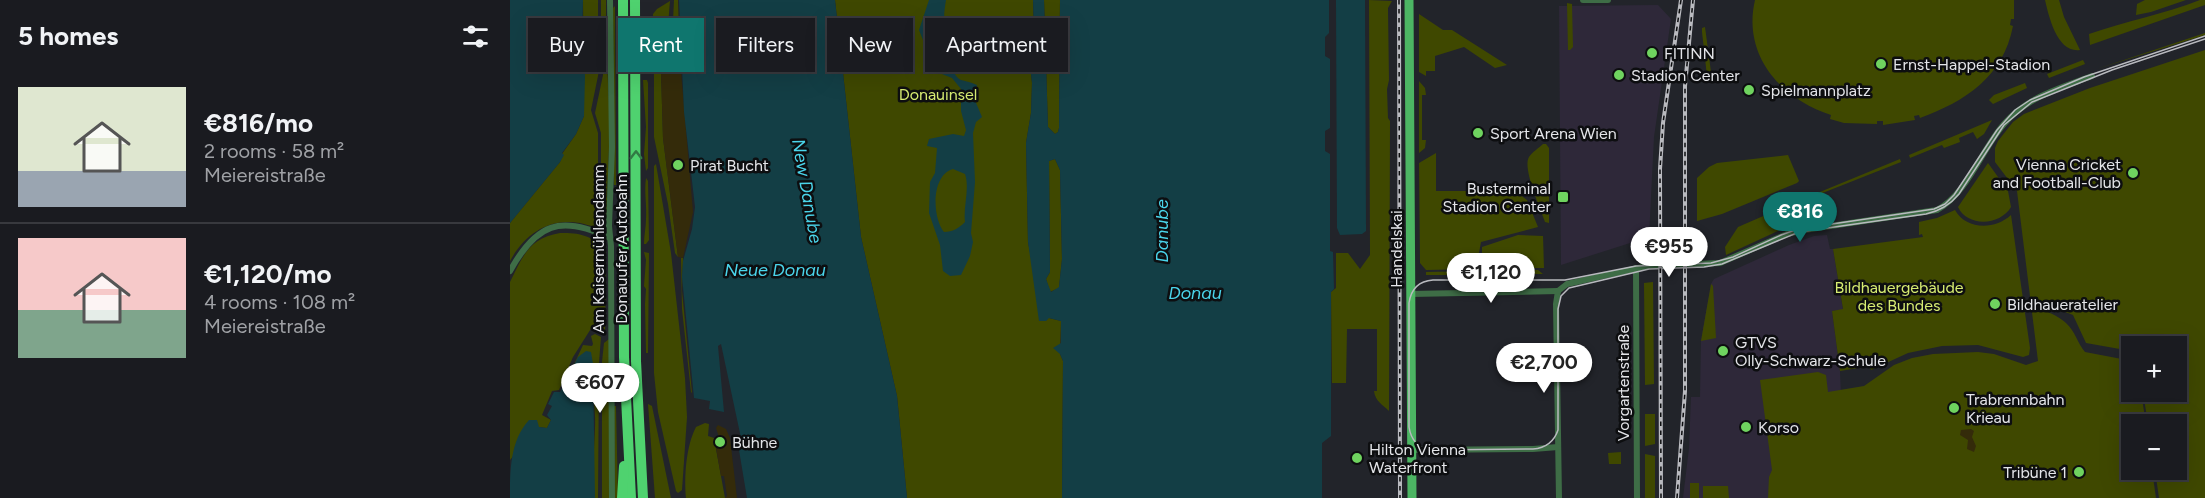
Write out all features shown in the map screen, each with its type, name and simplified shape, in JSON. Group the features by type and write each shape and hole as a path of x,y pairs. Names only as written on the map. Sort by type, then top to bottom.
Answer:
{"highway":[{"name":"Donauufer Autobahn","path":"623,0 624,301 631,498"},
{"name":"Donauufer Autobahn","path":"635,0 636,292 643,498"},
{"path":"622,498 622,481 628,442"},
{"path":"640,452 650,498"}],"main road":[{"name":"Handelskai","path":"1409,0 1412,498"}],"street":[{"name":"Am Kaisermühlendamm","path":"610,0 612,498"},
{"path":"1582,0 1608,0"},
{"path":"1411,294 1558,291 1567,284 1636,268 1720,263 1795,232 1937,210 1945,206 1956,195 1997,132 2013,115 2043,95 2092,76"},
{"path":"510,271 525,244 537,234 550,228 572,226 591,230 610,238"},
{"name":"Vorgartenstraße","path":"1636,268 1637,498"},
{"path":"1558,291 1556,304 1559,498"},
{"path":"1411,450 1558,447"}],"shaded area":[{"name":"Stadion Center","path":"1658,5 1671,19 1654,137 1649,237 1561,265 1559,6"},
{"path":"1827,235 1830,249 1833,249 1843,310 1832,311 1840,371 1844,465 1849,498 1683,498 1689,448 1691,397 1700,397 1701,341 1711,284 1714,279 1789,245 1814,236"}],"green space":[{"path":"583,0 598,0 598,18 583,18"},
{"path":"601,0 606,0 606,18 601,18"},
{"path":"674,0 678,0 679,18 673,18"},
{"name":"Donauinsel","path":"835,0 1033,0 1034,18 925,18 925,72 1031,72 1031,113 1026,143 1028,242 1034,274 1049,318 1061,321 1062,498 907,498 897,396 861,237 843,72 913,72 913,18 837,18"},
{"path":"1044,0 1060,0 1060,18 1045,18"},
{"path":"1369,0 1392,1 1388,8 1389,80 1387,89 1390,121 1389,411 1378,400 1374,391 1377,391 1377,329 1347,329 1346,383 1332,383 1331,292 1336,288 1336,253 1348,253 1360,269 1370,255"},
{"name":"Ernst-Happel-Stadion","path":"1755,0 2014,0 2014,19 2011,19 2010,25 2013,26 2001,60 1980,85 1953,104 1920,118 1919,115 1914,116 1915,120 1883,125 1883,121 1877,121 1877,124 1844,123 1830,119 1831,115 1796,98 1769,72 1754,39 1752,20"},
{"path":"2045,0 2059,0 2064,17 2080,50 2065,46 2060,40 2052,24"},
{"path":"2145,0 2186,0 2136,15 2137,4"},
{"path":"2205,0 2205,5 2090,45 2089,34"},
{"path":"670,1 669,18 653,18 657,9"},
{"path":"1567,3 1572,4 1573,47 1570,50 1568,50"},
{"path":"615,6 616,185 614,185 613,8"},
{"path":"1419,14 1443,30 1452,30 1507,65 1495,68 1464,47 1435,56 1435,71 1426,71 1426,76 1419,72"},
{"path":"1705,27 1710,77 1707,76 1702,32 1702,28"},
{"path":"2205,33 2205,35 2097,69"},
{"path":"606,42 610,124 606,223 601,199 601,133 595,113 603,72 606,72"},
{"path":"2205,50 2205,498 2159,498 2156,480 2187,480 2187,414 2146,414 2145,402 2187,402 2187,336 2121,336 2121,349 2086,343 2073,315 2035,300 2042,308 2062,319 2069,326 2085,352 2121,359 2121,402 2143,402 2144,414 2121,414 2121,480 2153,480 2156,498 1768,498 1769,477 1772,470 1760,380 1818,372 1826,375 1828,392 1864,386 1894,365 1912,358 1933,354 1978,352 1994,354 2026,365 2038,361 2017,191 1995,162 1995,148 2013,122 2024,114 2090,88"},
{"path":"2083,60 2085,64 2049,78 2047,74"},
{"path":"584,72 599,72 591,110 598,133 598,202 603,225 568,222 548,226 530,236 510,261 510,223 560,162 562,154 576,134 584,116"},
{"path":"661,72 663,138 678,257 675,253 668,204 654,137 654,73"},
{"path":"1046,72 1059,72 1058,132 1055,134 1048,127"},
{"path":"643,80 647,80 648,83 648,168 646,171 644,154 646,127"},
{"path":"1419,81 1425,88 1426,95 1422,95 1422,140 1426,140 1425,148 1419,153"},
{"path":"2025,83 2027,88 1993,104 1989,100 1994,95"},
{"path":"1992,120 1984,134 1977,139 1973,132 1959,138 1960,142 1944,148 1942,145 1910,158 1909,155"},
{"path":"1543,144 1549,148 1549,223 1545,222 1528,170 1529,157"},
{"path":"1436,153 1436,191 1515,191 1527,200 1538,227 1481,242 1476,269 1426,270 1420,263 1419,163"},
{"path":"1788,155 1799,181 1797,183 1722,214 1697,221 1697,178 1709,167 1717,163"},
{"path":"1055,159 1060,170 1062,259 1059,288 1050,292 1046,279 1050,272 1049,161"},
{"path":"1900,159 1901,162 1815,196 1815,194"},
{"path":"1988,163 2008,191 2011,207 2006,213 1992,221 1976,221 1962,214 1958,207"},
{"path":"656,164 671,253 685,378 687,417 682,490 678,493 658,412 654,373 654,166"},
{"path":"646,178 648,181 649,240 644,244 646,214"},
{"path":"1800,200 1804,219 1726,255 1725,247 1738,227"},
{"name":"Bildhauergebäude des Bundes","path":"1955,210 1966,221 1981,226 1997,223 2011,215 2030,348 2029,355 2023,357 1978,345 1942,346 1908,353 1871,370 1870,366 1840,371 1832,311 1843,309 1833,249 1923,237 1922,234 1919,235 1919,222 1937,218"},
{"path":"560,233 584,236 606,248 605,334 592,327 573,357 559,390 552,391 542,415 551,420 547,428 538,427 510,460 510,282 523,256 534,244 549,235"},
{"path":"1518,235 1543,236 1544,268 1485,268 1482,266 1482,247"},
{"path":"644,252 649,253 648,353 646,353 646,289 644,286 646,260"},
{"path":"681,258 683,258 682,291 692,393 682,309"},
{"path":"1538,270 1543,274 1483,274 1483,271"},
{"path":"1478,271 1478,275 1426,275 1426,272"},
{"path":"1653,282 1654,384 1645,385 1644,283"},
{"path":"1711,284 1713,286 1716,338 1701,341"},
{"path":"595,334 601,337 598,498 595,498 594,481 593,386 592,383 571,371 583,345 592,346 591,336"},
{"path":"609,339 609,498 602,498 602,362 604,343"},
{"path":"648,404 652,406 671,498 655,498"},
{"path":"614,406 616,406 618,498 615,498"},
{"path":"1645,414 1655,414 1655,444 1645,446"},
{"path":"705,423 709,424 708,436 714,438 725,498 686,498 685,481 690,443 696,427"},
{"path":"1621,452 1621,464 1609,464 1608,453"},
{"path":"1645,454 1655,456 1655,498 1645,498"},
{"path":"1690,483 1699,483 1699,498 1690,498"},
{"path":"1703,486 1728,486 1729,498 1703,498"}],"sand":[{"name":"Pirat Bucht","path":"661,72 681,72 693,212 683,258 678,257 663,138"},
{"path":"718,425 726,429 730,438 737,498 725,498 727,496 724,476 721,476 716,448 726,444 719,437 716,428"},
{"path":"1961,430 1974,431 1972,437 1976,446 1974,452 1967,449 1968,440 1960,435"}],"water":[{"path":"510,0 583,0 583,18 528,18 528,72 585,72 584,116 576,134 562,153 564,155 560,162 510,223"},
{"name":"Neue Donau","path":"679,0 835,0 837,18 827,18 827,72 843,72 861,237 897,396 907,498 747,498 738,444 741,438 721,344 718,346 724,412 709,409 710,401 694,398 682,277 683,261 692,229 695,207 684,112 682,72 704,72 704,18 680,18"},
{"path":"929,0 946,0 944,18 925,18 925,45 919,30"},
{"name":"Donau","path":"1033,0 1044,0 1045,18 1034,18"},
{"name":"Donau","path":"1060,0 1329,0 1329,33 1325,37 1325,56 1330,59 1330,128 1325,131 1325,151 1330,154 1330,251 1333,252 1334,289 1331,292 1331,436 1322,443 1322,498 1062,498 1063,361 1060,354 1053,348 1061,343 1061,321 1049,318 1046,321 1039,321 1028,242 1026,143 1031,113 1031,72 1046,72 1048,127 1055,134 1059,128 1059,72 1068,72 1068,18 1060,18","holes":["1055,159 1060,170 1062,259 1059,287 1051,292 1046,279 1050,272 1049,161"]},
{"path":"1336,0 1365,0 1366,231 1362,234 1340,235 1337,228"},
{"path":"942,72 954,72 960,80 977,85 974,98 982,117 976,122 973,133 975,182 971,233 973,242 970,256 961,275 950,276 943,271 940,245 929,213 930,182 935,173 937,148 927,146 929,139 953,134 964,136 966,130 961,111 961,89 952,78 942,74","holes":["953,169 965,174 967,186 965,222 956,229 944,232 937,217 936,207 937,188 941,179"]},
{"path":"586,351 591,352 593,364 595,498 510,498 512,456 518,437 529,420 537,420 539,427 547,428 551,420 547,415 552,406 548,404 554,392 560,392 578,357"}],"tram line":[{"path":"2205,36 2084,77 2030,100 2015,110 1997,130 1954,195 1945,204 1934,209 1798,229 1733,257 1711,263 1636,266 1565,280 1433,280 1420,284 1414,290 1409,303 1409,427 1411,436 1416,443 1431,450 1533,449 1546,446 1558,430 1558,309 1561,296 1569,288 1649,269 1722,264 1799,232 1936,211 1956,198 2004,125 2032,102 2112,70 2205,39"}],"railway":[{"path":"1399,0 1400,498"},
{"path":"1661,498 1660,169 1663,123 1681,0"},
{"path":"1677,498 1685,391 1685,86 1693,0"}],"place":[{"name":"FITINN","path":"1652,53"},
{"name":"Ernst-Happel-Stadion","path":"1881,64"},
{"name":"Stadion Center","path":"1619,75"},
{"name":"Spielmannplatz","path":"1749,90"},
{"name":"Sport Arena Wien","path":"1478,133"},
{"name":"Pirat Bucht","path":"678,165"},
{"name":"Vienna Cricket and Football-Club","path":"2133,173"},
{"name":"Busterminal Stadion Center","path":"1563,197"},
{"name":"Bildhaueratelier","path":"1995,304"},
{"name":"GTVS Olly-Schwarz-Schule","path":"1723,351"},
{"name":"Trabrennbahn Krieau","path":"1954,408"},
{"name":"Korso","path":"1746,427"},
{"name":"Bühne","path":"720,442"},
{"name":"Hilton Vienna Waterfront","path":"1357,458"},
{"name":"Tribüne 1","path":"2079,472"}],"water label":[{"name":"New Danube","path":"807,191"},
{"name":"Danube","path":"1162,231"}]}
